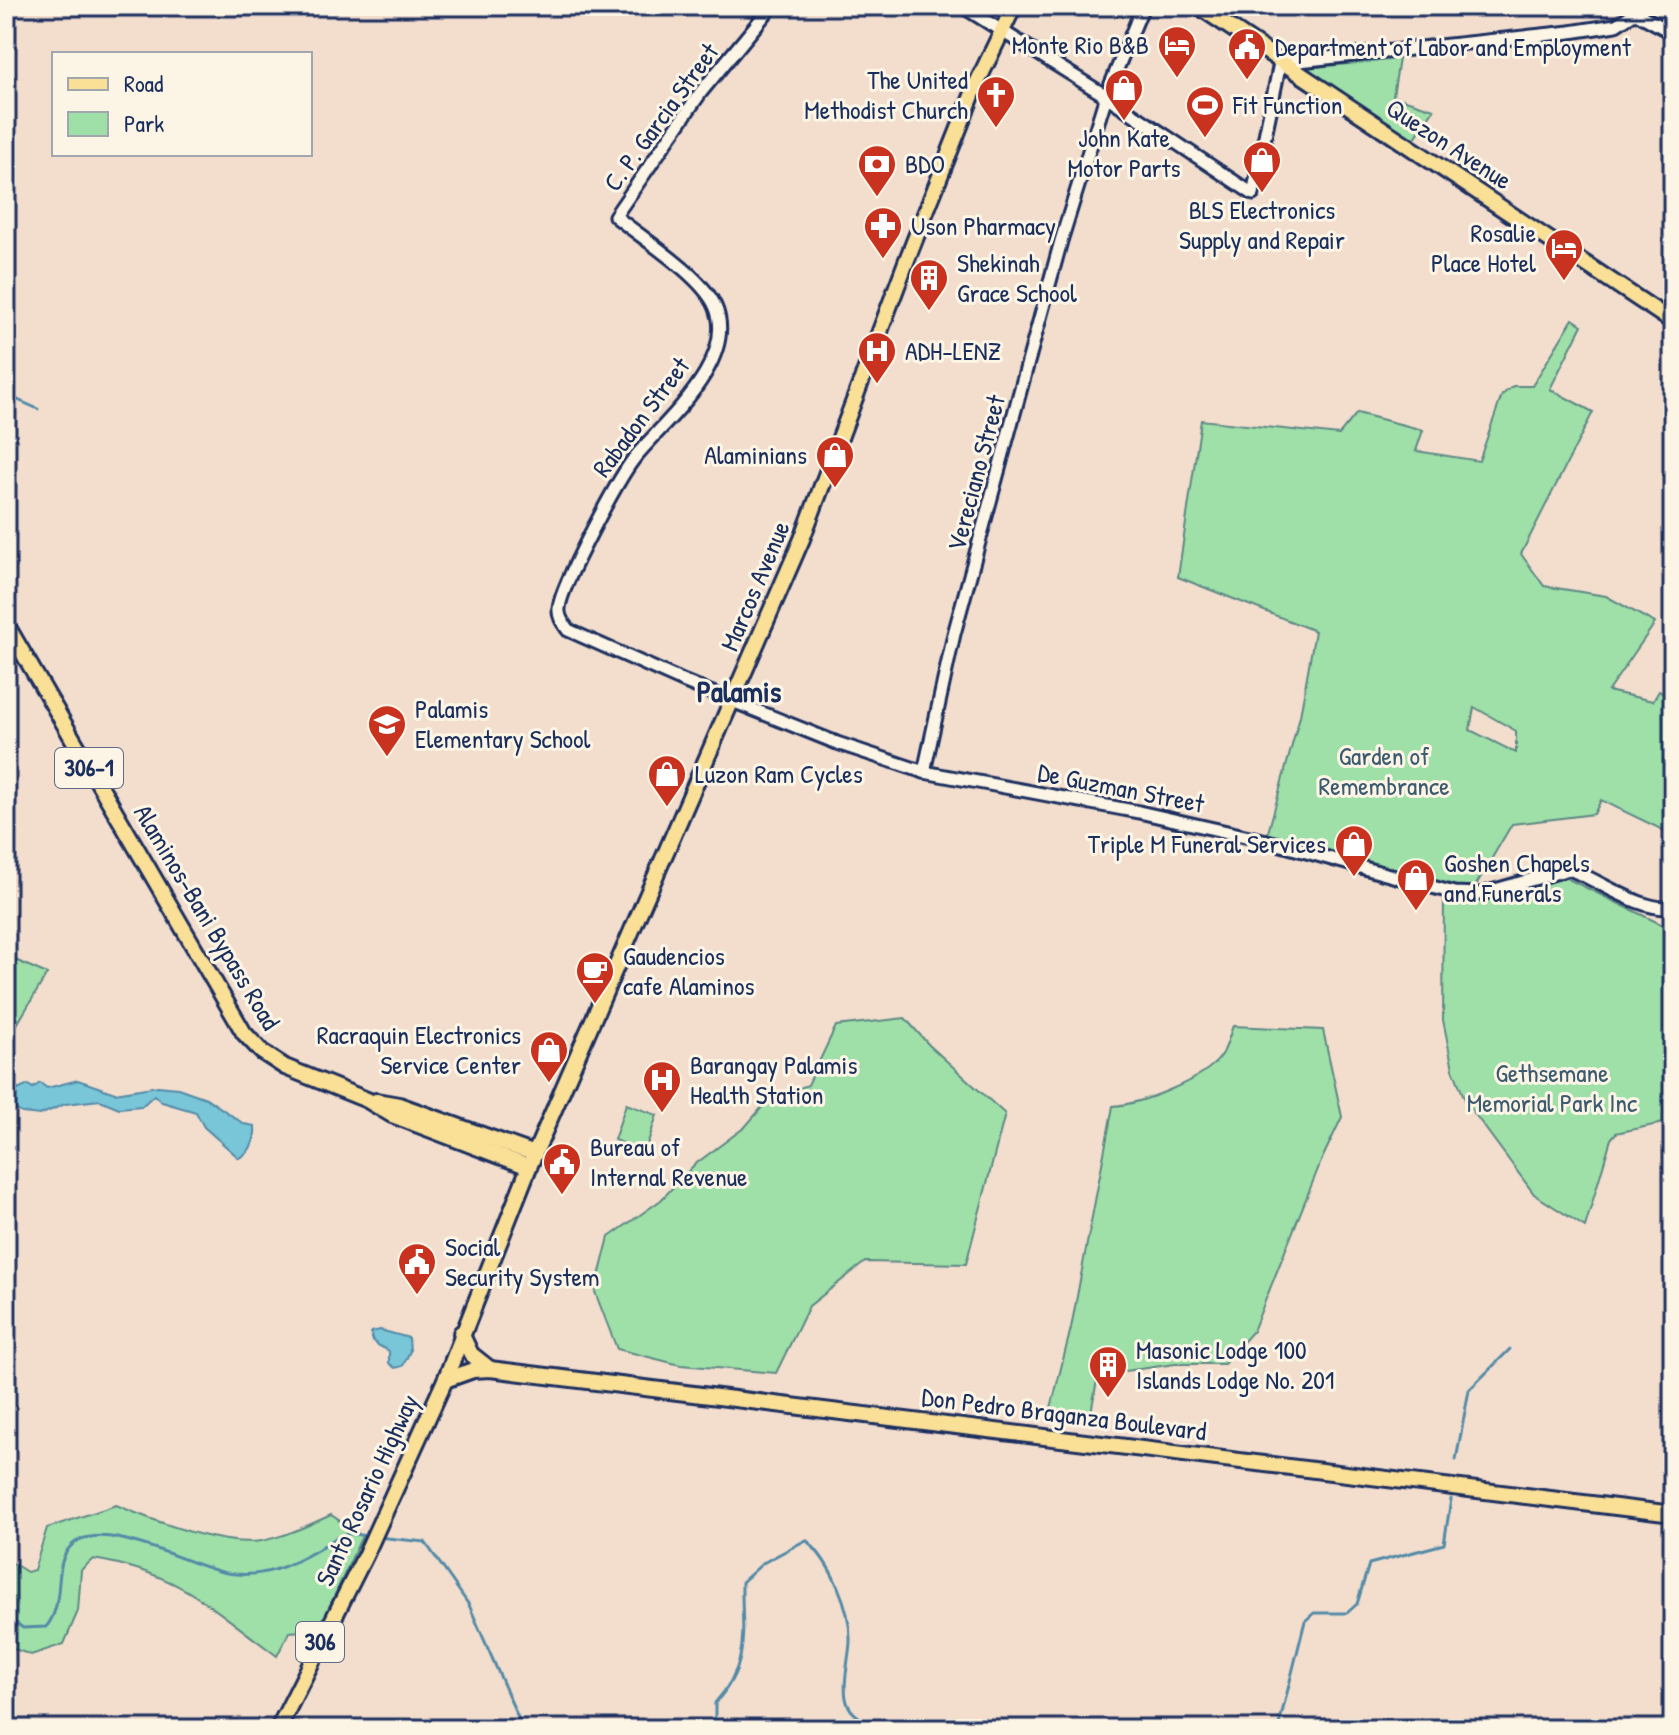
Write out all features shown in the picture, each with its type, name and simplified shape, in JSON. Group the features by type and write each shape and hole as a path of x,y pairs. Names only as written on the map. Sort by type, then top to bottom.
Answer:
{"main road":[{"name":"Marcos Avenue","path":"453,1356 532,1160 802,539 906,262 1000,31 1014,6"},
{"name":"Quezon Avenue","path":"1198,6 1673,322"},
{"name":"Alaminos-Bani Bypass Road","path":"6,624 244,1033 262,1052 285,1067 367,1100 399,1105 532,1160"},
{"path":"461,1333 471,1354 490,1369"},
{"path":"453,1356 490,1369"},
{"path":"453,1356 473,1370"},
{"name":"Santo Rosario Highway","path":"278,1729 365,1556 453,1356"},
{"name":"Don Pedro Braganza Boulevard","path":"445,1380 473,1370 490,1369 1673,1514"}],"street":[{"name":"C. P. Garcia Street","path":"615,216 701,92 772,6"},
{"path":"962,6 1106,96 1253,194 1280,63 1570,32 1616,25 1640,9 1673,33"},
{"name":"Vereciano Street","path":"924,772 954,634 1061,241 1106,96 1143,6"},
{"name":"Rabadon Street","path":"568,630 559,617 561,597 605,504 636,456 685,405 706,372 719,330 714,304 702,288 615,216"},
{"name":"De Guzman Street","path":"568,630 732,701 924,772 1148,814 1267,841 1454,893 1481,894 1569,869 1644,904 1659,909 1673,907"}],"green space":[{"path":"1399,59 1393,96 1434,109 1411,144 1297,69"},
{"name":"Garden of Remembrance","path":"1573,319 1582,325 1550,389 1593,412 1521,554 1544,586 1606,596 1655,623 1608,691 1653,701 1659,691 1673,698 1673,835 1601,800 1594,814 1512,824 1473,890 1466,891 1267,836 1300,716 1315,631 1178,577 1201,420 1339,435 1357,413 1423,430 1416,451 1479,461 1502,395 1513,386 1532,386","holes":["1474,707 1516,731 1516,753 1470,730"]},
{"name":"Gethsemane Memorial Park Inc","path":"1560,875 1673,930 1673,1121 1616,1133 1611,1139 1585,1227 1534,1194 1466,1102 1453,1069 1443,1020 1444,895 1480,898"},
{"path":"13,959 47,974 6,1043 6,972"},
{"path":"905,1018 929,1045 1005,1114 966,1264 865,1262 809,1306 776,1373 680,1365 617,1349 595,1292 609,1237 661,1200 694,1165 745,1127 769,1099 808,1085 836,1026"},
{"path":"1233,1026 1323,1030 1342,1117 1253,1331 1224,1364 1175,1364 1098,1375 1090,1418 1049,1416 1071,1328 1113,1106 1155,1096 1201,1074 1221,1056"},
{"path":"626,1104 657,1115 645,1151 614,1140"},
{"path":"116,1505 187,1531 227,1540 245,1542 270,1539 331,1515 362,1536 320,1627 308,1621 303,1631 289,1632 277,1656 212,1607 172,1583 123,1565 93,1559 81,1570 78,1611 64,1644 31,1655 6,1646 6,1559 27,1572 34,1570 47,1528"}],"water":[{"path":"6,1072 18,1090 28,1085 33,1088 40,1083 47,1088 78,1080 115,1093 158,1086 178,1088 206,1098 244,1124 255,1126 254,1140 239,1158 204,1127 196,1112 162,1102 154,1095 142,1106 119,1108 100,1100 65,1104 40,1115 22,1113 6,1105"},
{"path":"380,1330 409,1338 410,1351 403,1366 395,1368 389,1363 389,1351 373,1340 371,1332"}],"waterway":[{"path":"6,390 9,396 38,409"},
{"path":"1456,1460 1469,1390 1510,1349"},
{"path":"1278,1729 1305,1621 1314,1613 1347,1613 1357,1604 1369,1564 1444,1544 1451,1499"},
{"path":"6,1616 23,1628 46,1627 56,1607 61,1564 70,1547 84,1538 102,1536 123,1539 211,1569 252,1574 286,1566 343,1535 370,1536"},
{"path":"378,1537 425,1542 469,1605 523,1729"},
{"path":"706,1729 715,1716 715,1703 735,1674 740,1659 742,1582 763,1563 806,1540 824,1560 838,1586 847,1615 850,1642 845,1683 848,1705 861,1719 891,1729"},
{"path":"1128,1729 1185,1726 1205,1729"}],"place":[{"name":"Monte Rio B&B","path":"1177,79"},
{"name":"Department of Labor and Employment","path":"1247,81"},
{"name":"John Kate Motor Parts","path":"1124,122"},
{"name":"The United Methodist Church","path":"996,129"},
{"name":"Fit Function","path":"1205,139"},
{"name":"BLS Electronics Supply and Repair","path":"1262,194"},
{"name":"BDO","path":"877,198"},
{"name":"Uson Pharmacy","path":"883,260"},
{"name":"Rosalie Place Hotel","path":"1564,282"},
{"name":"Shekinah Grace School","path":"929,312"},
{"name":"ADH-LENZ","path":"877,385"},
{"name":"Alaminians","path":"835,489"},
{"name":"Palamis Elementary School","path":"387,758"},
{"name":"Luzon Ram Cycles","path":"667,808"},
{"name":"Triple M Funeral Services","path":"1354,878"},
{"name":"Goshen Chapels and Funerals","path":"1416,912"},
{"name":"Gaudencios cafe Alaminos","path":"595,1005"},
{"name":"Racraquin Electronics Service Center","path":"549,1084"},
{"name":"Barangay Palamis Health Station","path":"662,1114"},
{"name":"Bureau of Internal Revenue","path":"562,1196"},
{"name":"Social Security System","path":"417,1296"},
{"name":"Masonic Lodge 100 Islands Lodge No. 201","path":"1108,1399"}],"district":[{"name":"Palamis","path":"739,692"}]}
